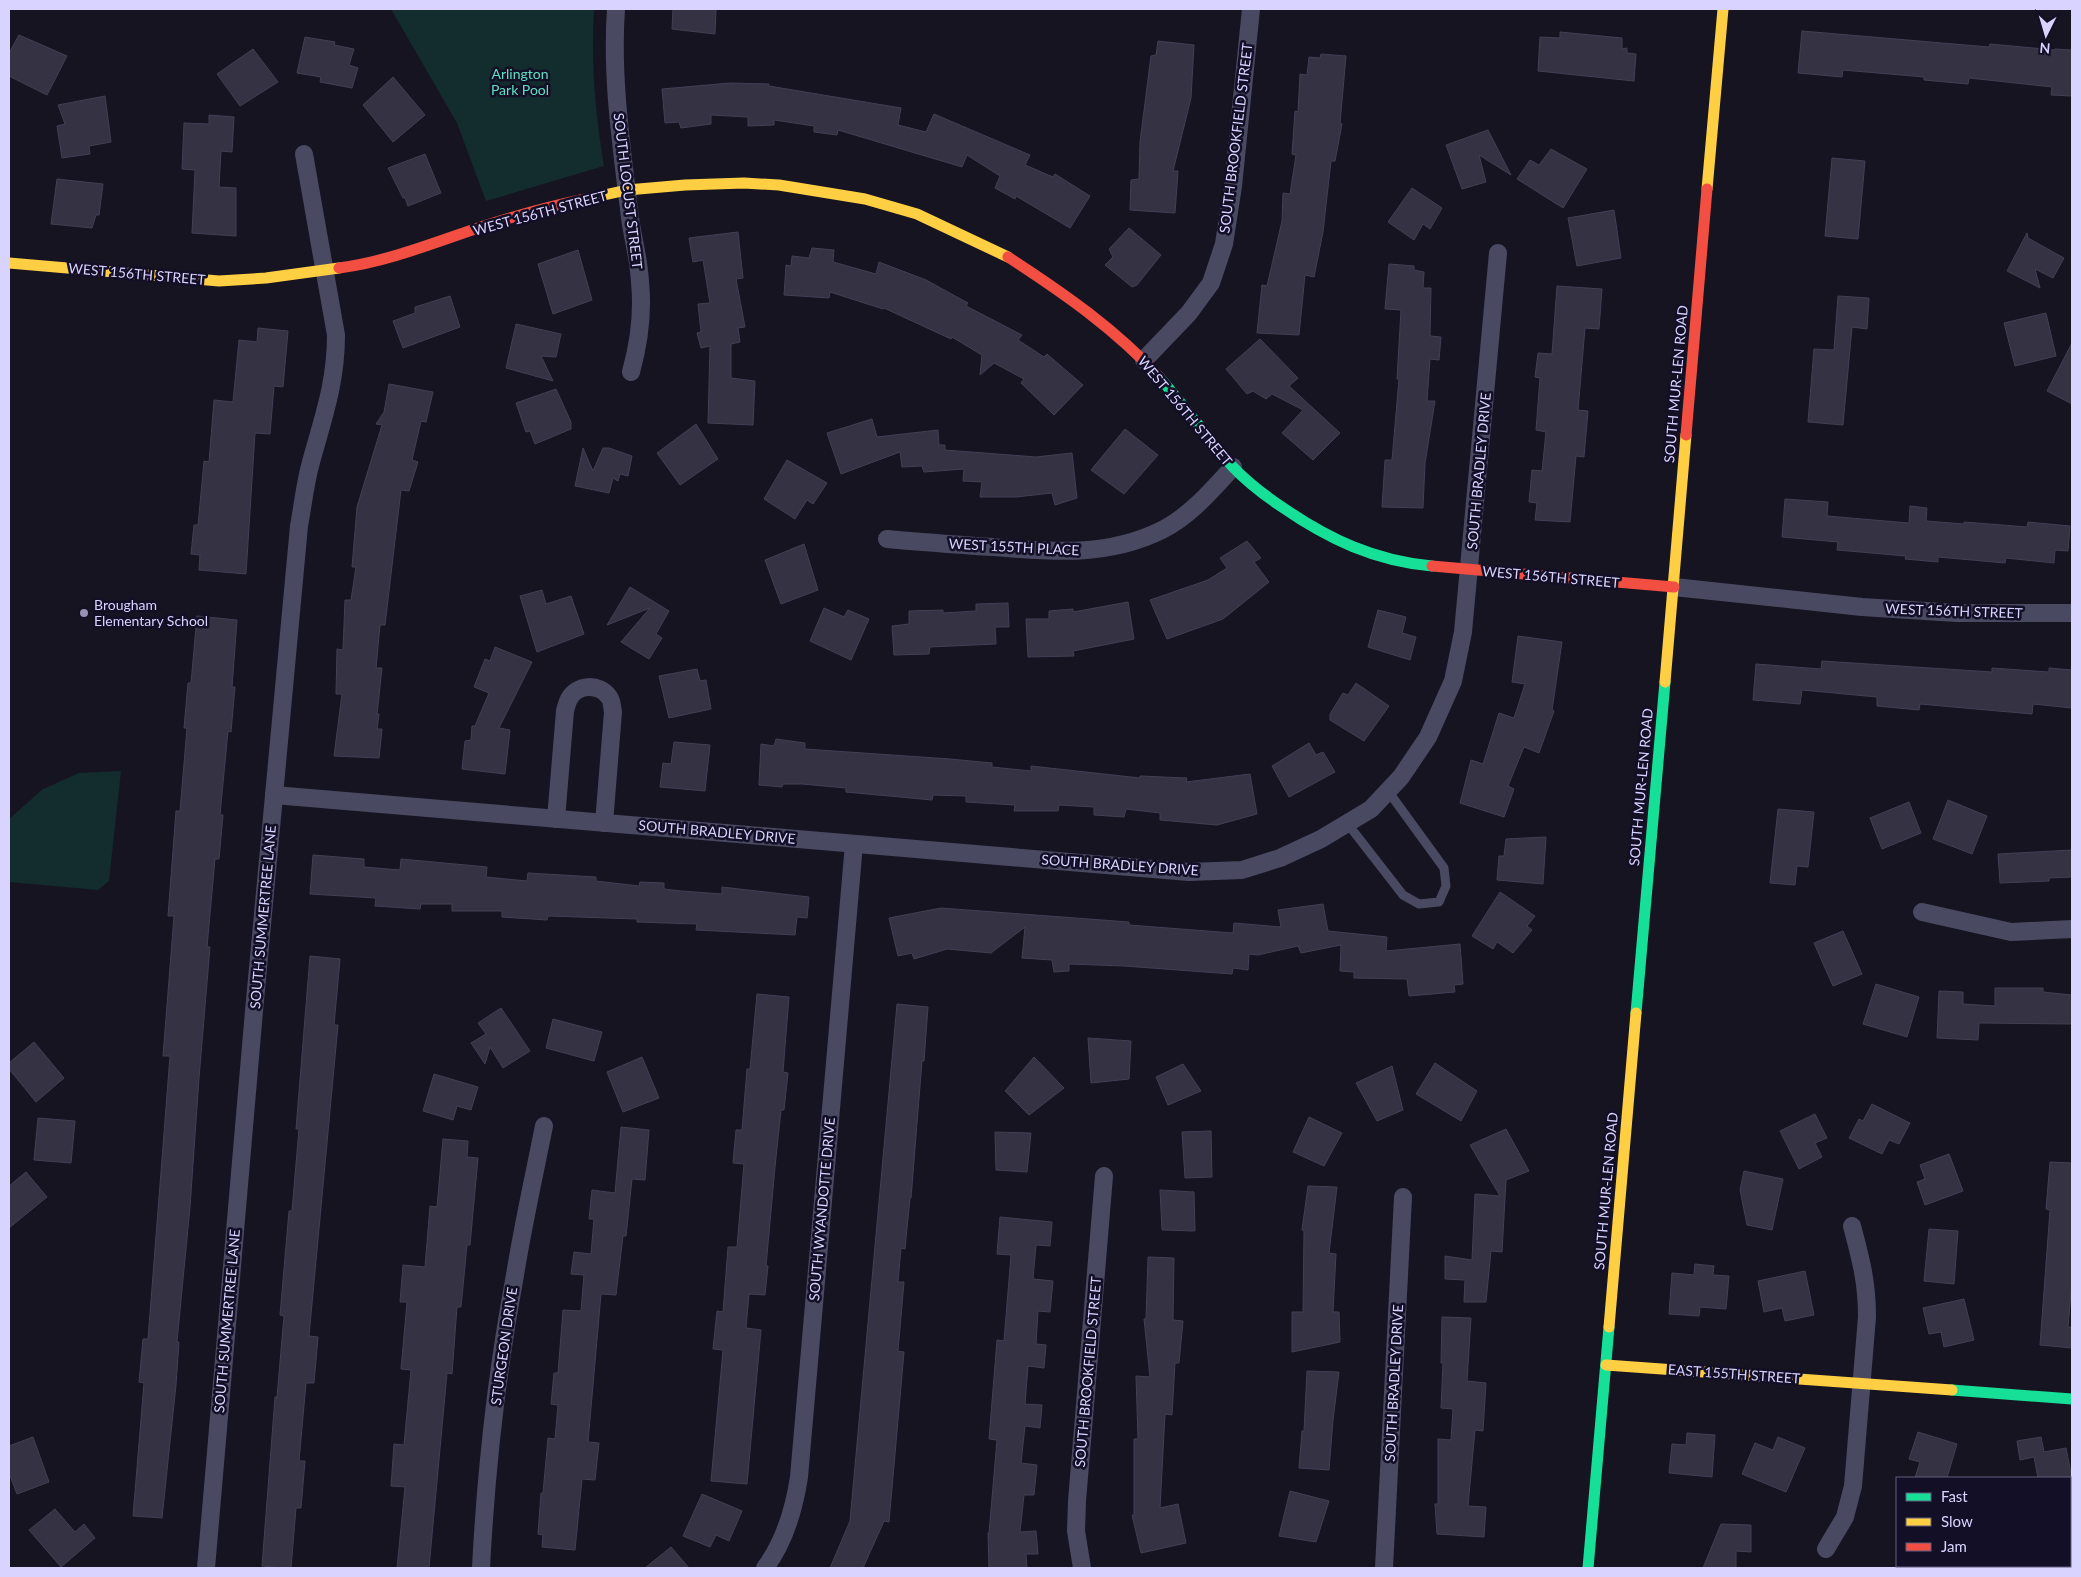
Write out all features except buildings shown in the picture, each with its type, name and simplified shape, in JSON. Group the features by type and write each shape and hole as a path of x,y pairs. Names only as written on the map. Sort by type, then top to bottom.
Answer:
{"street":[{"name":"SOUTH LOCUST STREET","path":"616,9 616,98 640,281 641,315 631,372"},
{"name":"SOUTH BROOKFIELD STREET","path":"1144,360 1188,313 1211,283 1224,244 1233,186 1251,9"},
{"name":"SOUTH MUR-LEN ROAD","path":"1588,1568 1723,9"},
{"path":"304,154 325,271"},
{"name":"WEST 156TH STREET","path":"9,263 219,281 325,271 362,265 411,252 488,225 564,203 627,190 684,185 744,183 779,185 865,199 917,214 1004,255 1039,277 1108,328 1144,360 1188,410 1233,467 1258,491 1309,526 1343,544 1411,564 1470,570 1674,587 1872,608 1957,613 2072,613"},
{"name":"SOUTH BRADLEY DRIVE","path":"274,795 1189,872 1242,870 1280,858 1321,839 1371,809 1401,777 1428,736 1453,680 1463,632 1470,570 1498,253"},
{"name":"SOUTH SUMMERTREE LANE","path":"206,1568 299,526 311,464 328,406 336,360 336,336 325,271"},
{"name":"WEST 155TH PLACE","path":"887,539 1056,551 1109,549 1135,542 1163,530 1189,512 1233,467"},
{"path":"556,819 565,711 569,699 576,691 588,686 599,688 610,698 613,712 604,823"},
{"name":"SOUTH WYANDOTTE DRIVE","path":"765,1568 778,1547 789,1521 799,1477 854,844"},
{"path":"1922,912 2011,932 2072,929"},
{"name":"STURGEON DRIVE","path":"482,1568 485,1512 500,1377 514,1276 544,1126"},
{"name":"SOUTH BROOKFIELD STREET","path":"1082,1568 1076,1531 1077,1501 1104,1176"},
{"name":"SOUTH BRADLEY DRIVE","path":"1384,1568 1403,1197"},
{"path":"1826,1549 1845,1516 1853,1486 1867,1317 1867,1289 1864,1269 1852,1226"},
{"name":"EAST 155TH STREET","path":"1606,1364 2072,1399"}],"lane":[{"path":"1347,822 1403,895 1418,904 1439,902 1446,886 1444,868 1388,791"}],"green space":[{"name":"Arlington Park Pool","path":"391,9 594,9 594,88 604,166 486,201 457,123"},
{"path":"121,771 109,881 98,890 9,882 9,819 43,789 79,773"}],"traffic: fast":[{"path":"1160,378 1232,466 1262,493 1299,519 1353,547 1372,554 1432,566"},
{"path":"1636,1013 1665,682"},
{"path":"1588,1568 1609,1327"},
{"path":"1952,1390 2072,1399"}],"traffic: slow":[{"path":"1707,189 1723,9"},
{"path":"595,197 627,190 685,185 744,183 779,185 865,199 917,214 1008,257"},
{"path":"9,263 219,281 266,278 339,268"},
{"path":"1665,682 1686,435"},
{"path":"1609,1327 1636,1013"},
{"path":"1606,1365 1952,1390"}],"traffic: jam":[{"path":"1686,435 1707,189"},
{"path":"339,268 396,256 487,225 554,206 595,197"},
{"path":"1008,257 1107,328 1160,378"},
{"path":"1432,566 1674,587"}],"place":[{"name":"Brougham Elementary School","path":"84,613"}]}
